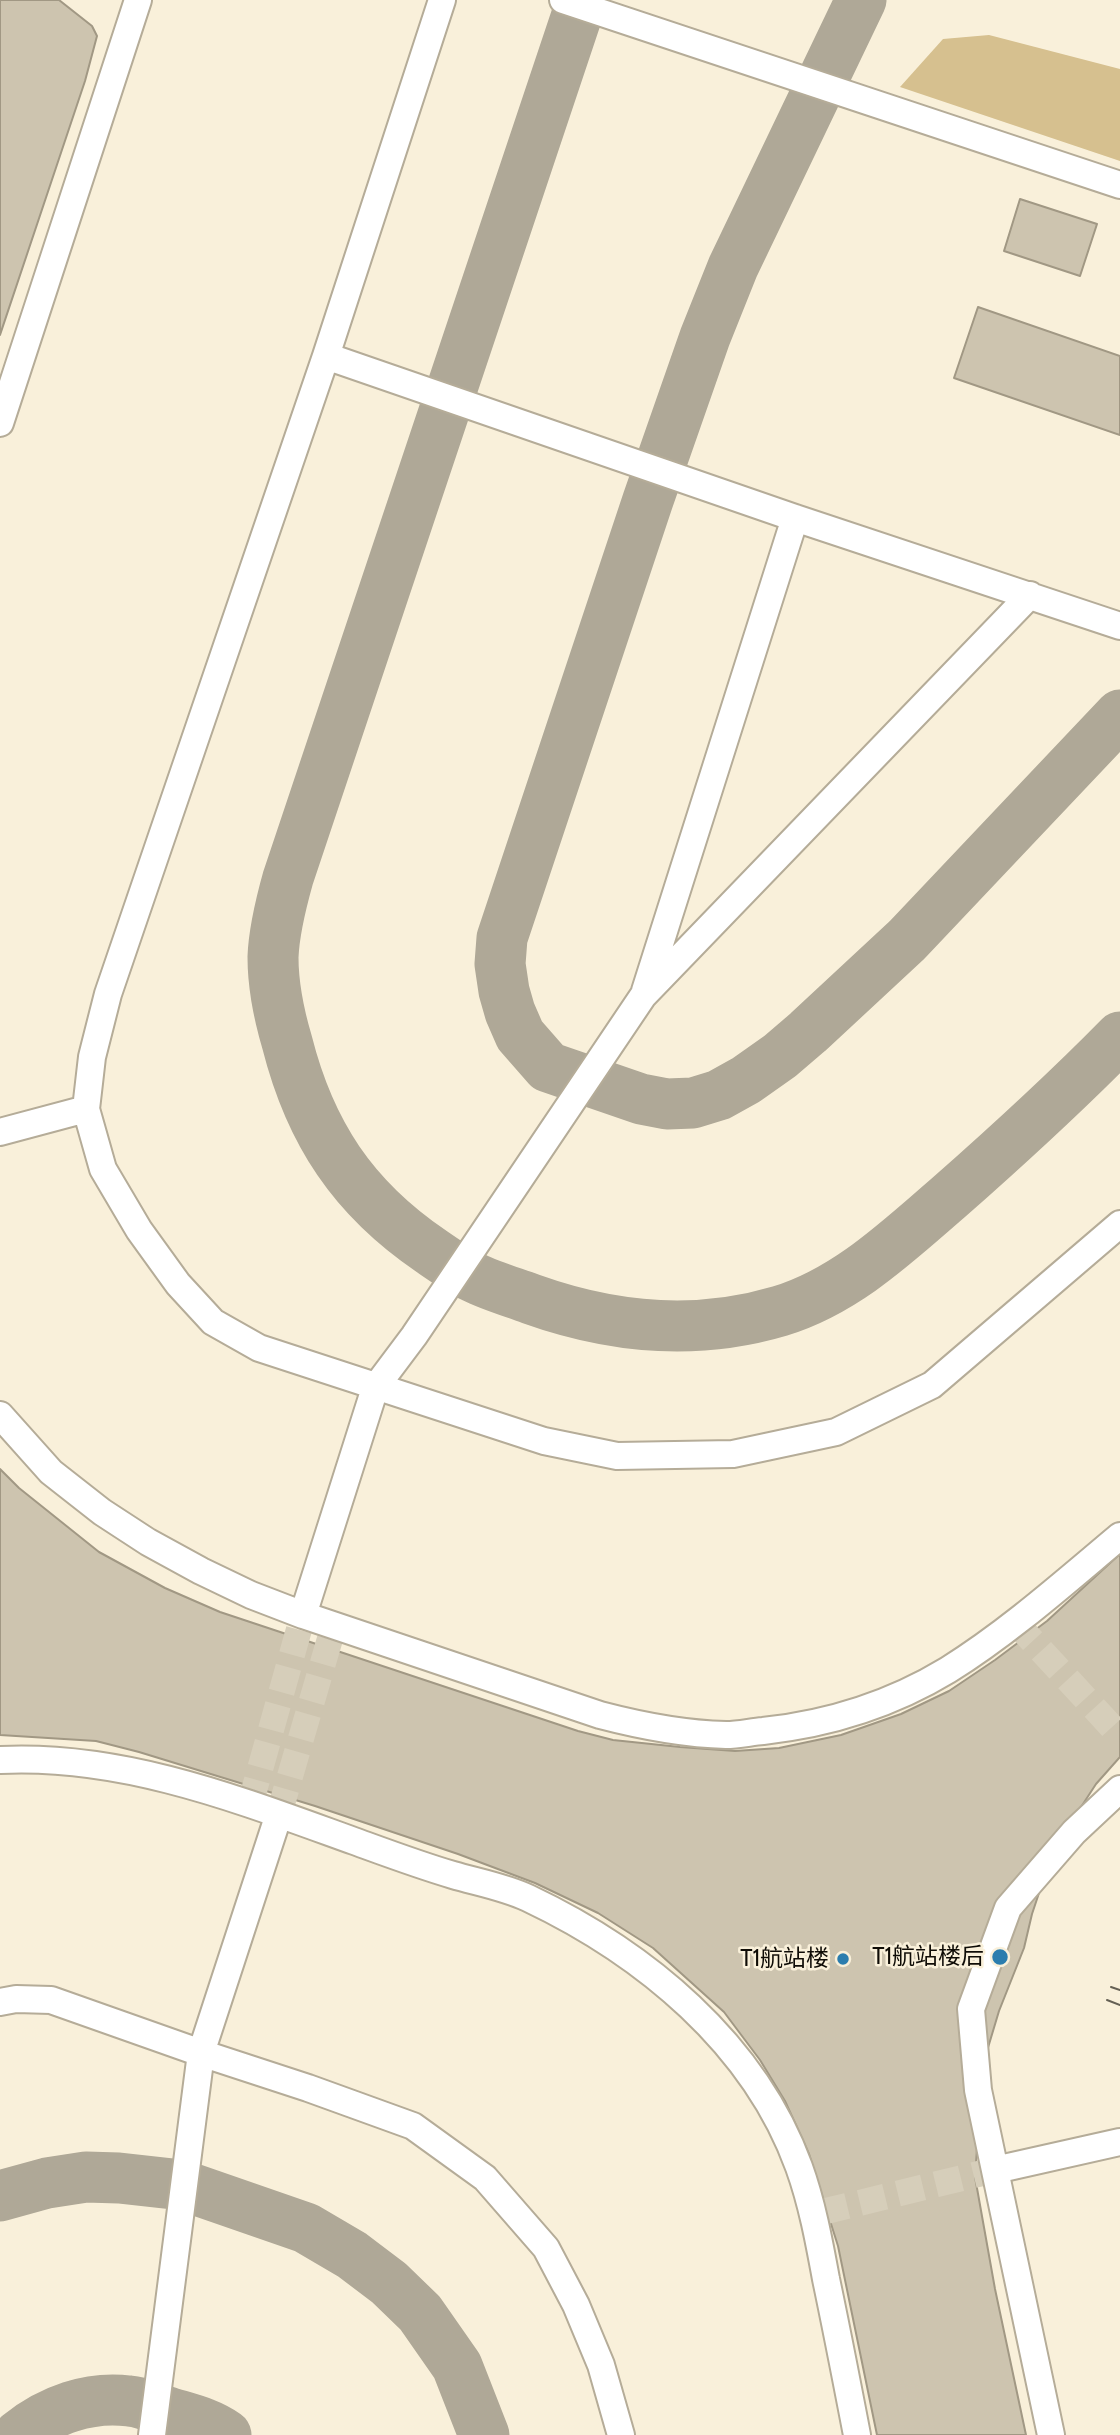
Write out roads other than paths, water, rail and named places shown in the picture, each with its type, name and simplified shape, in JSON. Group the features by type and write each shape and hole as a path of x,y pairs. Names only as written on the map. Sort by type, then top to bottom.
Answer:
{"lane":[{"path":"0,423 138,0"},
{"path":"442,0 326,356 108,994 92,1057 86,1109 103,1169 133,1220 178,1284 213,1322 259,1348 544,1441 617,1456 733,1454 836,1432 932,1385 1120,1224"},
{"path":"563,0 1120,186"},
{"path":"326,356 795,518 1120,626"},
{"path":"643,996 795,518"},
{"path":"303,1615 376,1388 414,1336 643,996 1030,596"},
{"path":"0,1132 86,1109"},
{"path":"0,1415 51,1472 102,1512 148,1542 251,1595 600,1715 641,1726 687,1732 729,1735 806,1726 889,1700 948,1670 1040,1603 1120,1536"},
{"path":"0,1760 29,1758 114,1767 192,1785 429,1868 526,1897 606,1939 674,1992 727,2043 772,2109 818,2212 857,2435"},
{"path":"1051,2435 978,2090 971,2009 1008,1908 1073,1832 1120,1788"},
{"path":"152,2435 201,2053 279,1814"},
{"path":"0,2002 16,1999 51,2000 413,2126 485,2178 546,2248 576,2305 601,2365 621,2435"},
{"path":"995,2170 1120,2141"}],"tunnel":[{"path":"250,1805 303,1615"},
{"path":"1015,1622 1120,1736"},
{"path":"279,1814 334,1625"},
{"path":"822,2212 995,2170"}],"tram line":[{"path":"1111,1987 1120,1990"},
{"path":"1107,2000 1120,2005"}],"place":[{"name":"T1航站楼后","path":"1000,1957"},
{"name":"T1航站楼","path":"843,1959"}]}
